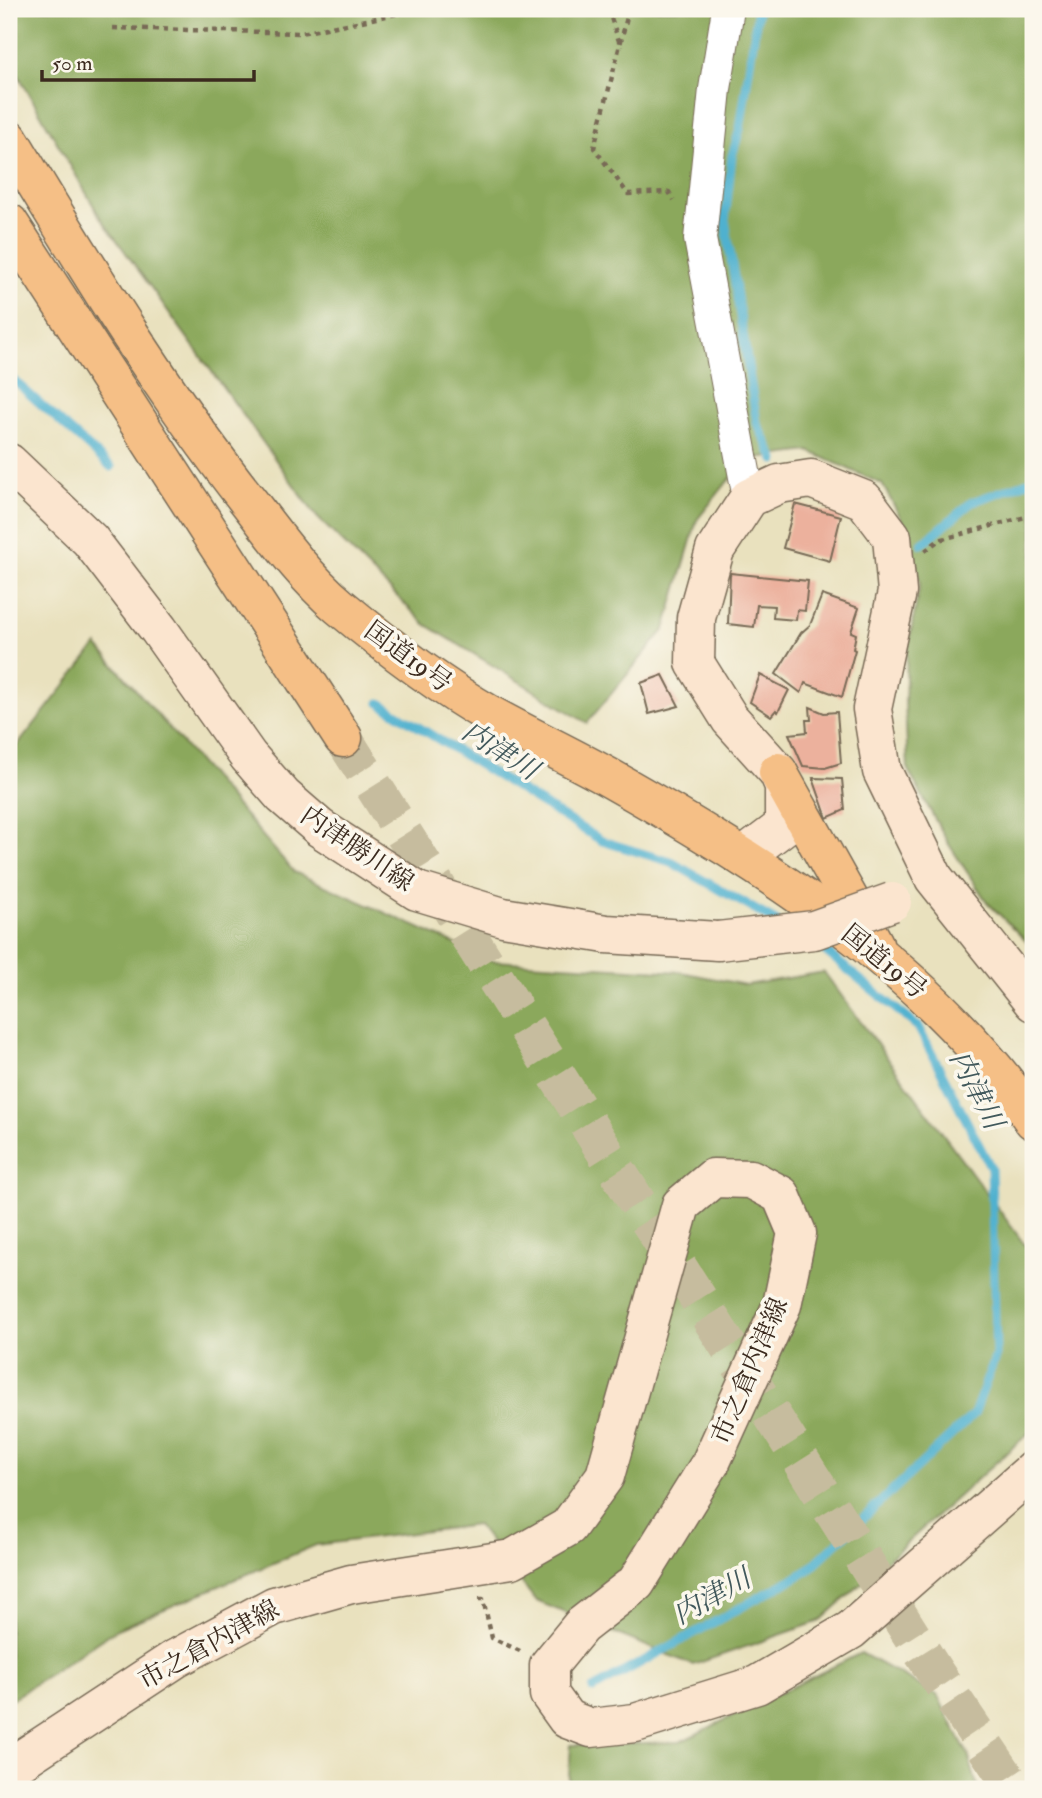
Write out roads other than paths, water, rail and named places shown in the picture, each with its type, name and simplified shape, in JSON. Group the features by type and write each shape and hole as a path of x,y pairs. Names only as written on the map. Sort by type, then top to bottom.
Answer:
{"highway":[{"name":"国道19号","path":"9,139 201,441 283,546 336,603 430,677 491,715 608,777 743,857 879,954 964,1031 1006,1080 1033,1120"},
{"path":"9,223 343,738"},
{"path":"9,271 27,287 92,383 124,402"},
{"path":"778,772 879,954"}],"main road":[{"name":"内津勝川線","path":"9,463 90,540 159,630 248,756 283,796 320,828 417,891 503,917 606,934 718,941 814,930 892,902 934,878"},
{"path":"743,857 784,826 784,786 778,772 730,719 695,663 696,618 715,550 749,498 779,484 811,479 864,500 892,537 897,592 872,709 882,771 934,878 1033,1002"},
{"name":"市之倉内津線","path":"9,1768 175,1659 274,1606 351,1584 512,1559 568,1527 605,1476 681,1205 713,1178 751,1179 781,1195 797,1233 782,1305 712,1462 636,1583 581,1626 549,1665 549,1694 567,1719 591,1728 635,1723 757,1685 851,1630 1033,1470"}],"street":[{"path":"728,9 715,89 700,239 749,498"}],"waterway":[{"path":"758,9 740,129 732,156 725,220 757,423 775,460"},
{"name":"内津川","path":"9,376 111,467"},
{"path":"922,544 972,502 1033,480"},
{"name":"内津川","path":"380,703 602,841 671,862 777,922"},
{"name":"内津川","path":"593,1689 807,1571 974,1414 996,1355 991,1168 918,1027 814,942"}],"tunnel":[{"path":"343,738 936,1674 1014,1789"}]}
